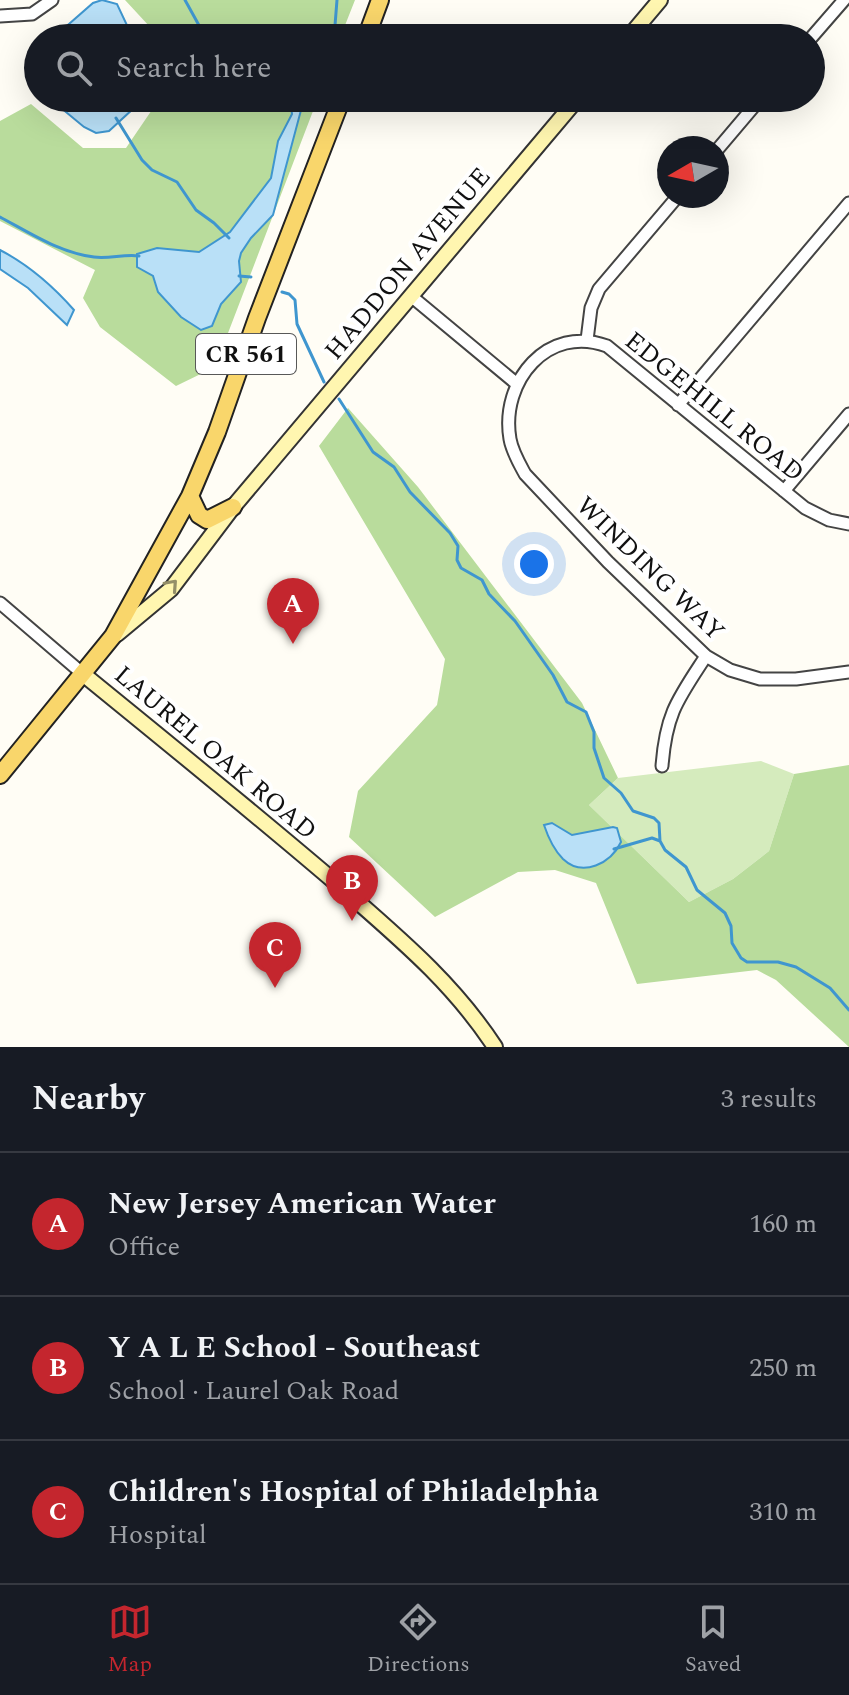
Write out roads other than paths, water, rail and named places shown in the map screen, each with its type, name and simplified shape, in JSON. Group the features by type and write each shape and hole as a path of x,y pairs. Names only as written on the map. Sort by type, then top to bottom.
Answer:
{"main road":[{"path":"371,24 380,0"},
{"name":"CR 561","path":"0,775 113,636 190,496 217,432 257,318 337,112"},
{"path":"190,496 199,515 207,520 233,507"}],"street":[{"path":"0,16 32,14 52,0"},
{"path":"640,24 660,0"},
{"path":"823,24 844,0"},
{"name":"HADDON AVENUE","path":"113,636 171,589 233,507 566,112"},
{"path":"729,136 749,112"},
{"path":"678,405 849,203"},
{"path":"587,340 591,308 599,289 668,208"},
{"path":"411,296 517,384"},
{"name":"EDGEHILL ROAD","path":"517,384 524,371 545,352 561,344 587,340 607,346 805,508 829,520 849,524"},
{"name":"WINDING WAY","path":"517,384 510,406 510,438 525,474 608,562 706,656 730,670 760,679 796,679 849,672"},
{"path":"784,491 849,414"},
{"name":"LAUREL OAK ROAD","path":"0,603 420,956 464,1003 495,1047"},
{"path":"662,766 670,714 706,656"}],"water":[{"path":"102,0 117,4 126,24 69,24 93,3"},
{"path":"66,112 130,112 109,131 96,133"},
{"path":"301,112 273,215 241,253 241,282 221,304 212,326 201,330 181,317 158,292 153,276 137,267 137,254 157,248 199,252 230,232 271,178 278,141 292,114"},
{"path":"0,250 40,276 74,310 67,325 28,288 0,269"},
{"path":"552,823 572,835 617,828 621,842 611,856 596,866 571,865 549,839 544,825"}],"waterway":[{"path":"185,0 198,24"},
{"path":"335,24 337,0"},
{"path":"116,118 142,160 152,170 177,182 196,210 229,238"},
{"path":"0,217 46,242 81,255 139,256"},
{"path":"239,276 251,277"},
{"path":"282,292 295,300 297,324 324,382"},
{"path":"339,399 373,452 394,467 410,492 450,533 458,546 457,560 461,568 482,580 489,594 515,621 553,675 567,702 586,712 594,732 594,748 604,778 621,793 633,811 654,818 659,823 660,841 665,850 686,867 697,890 725,913 731,926 732,943 741,958 747,962 778,962 796,967 830,988 849,1010"},
{"path":"614,849 652,838 660,841"}],"place":[{"name":"New Jersey American Water","path":"293,644"},
{"name":"Y A L E School - Southeast","path":"352,921"},
{"name":"Children's Hospital of Philadelphia","path":"275,988"}]}
